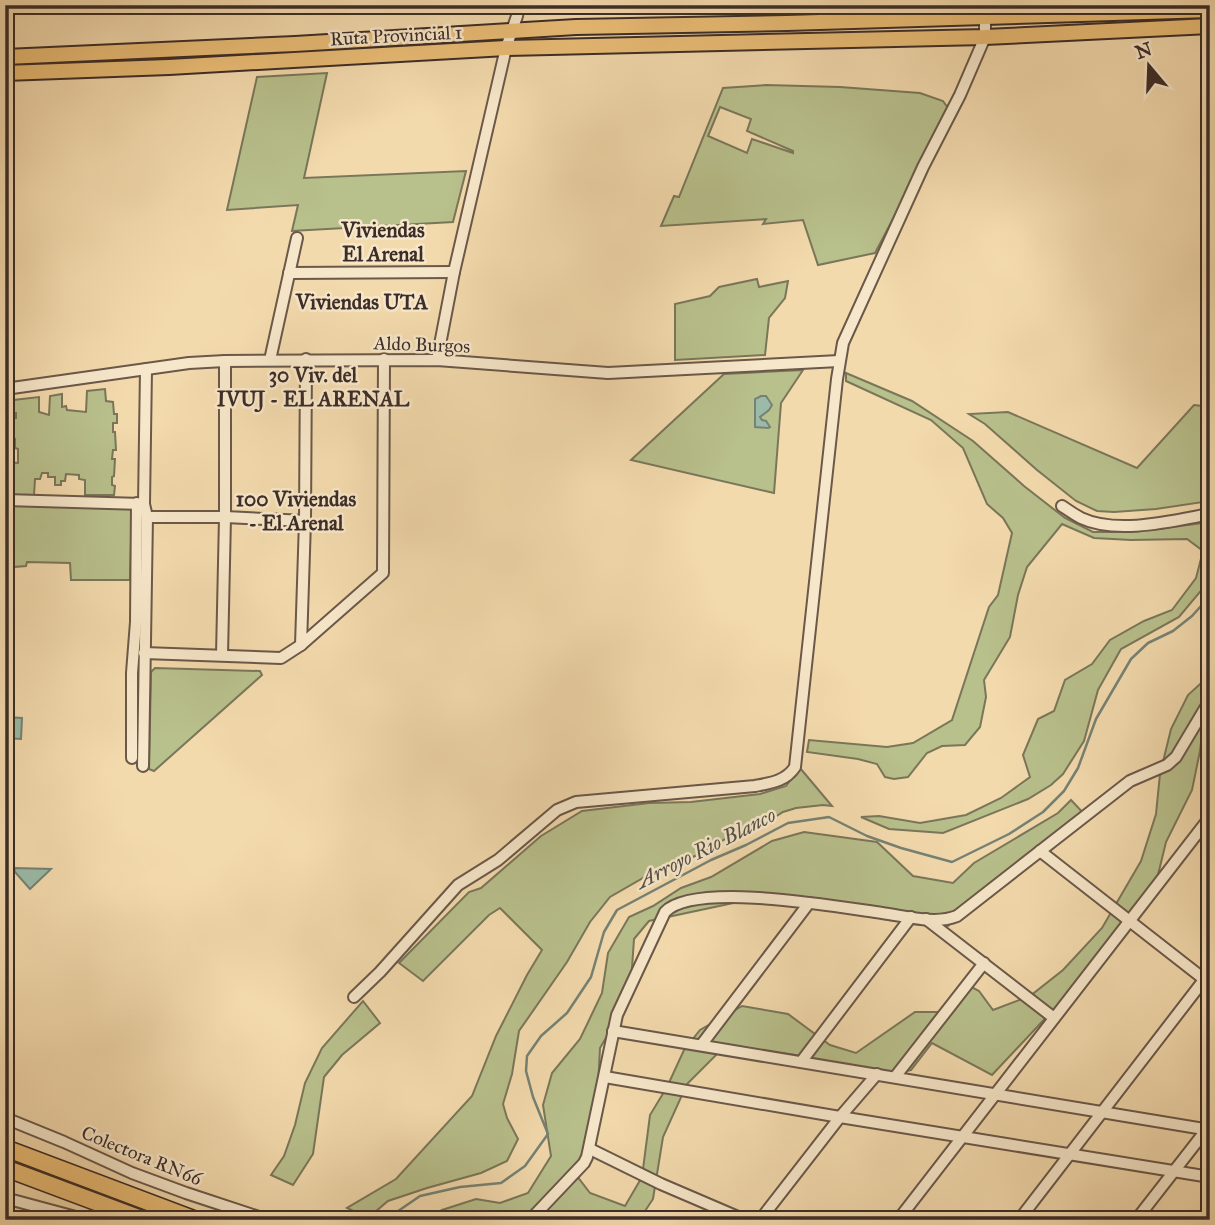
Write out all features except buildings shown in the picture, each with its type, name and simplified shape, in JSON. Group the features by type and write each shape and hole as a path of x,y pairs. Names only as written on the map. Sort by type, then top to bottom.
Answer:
{"highway":[{"path":"5,1148 196,1220"},
{"path":"5,1168 144,1220"}],"main road":[{"name":"Ruta Provincial 1","path":"5,57 295,44 576,27 1210,10"},
{"name":"Ruta Provincial 1","path":"5,73 169,67 506,48 985,37 1210,26"}],"street":[{"path":"437,360 454,272 506,48 519,5"},
{"path":"354,997 458,885 498,860 556,810 576,802 755,786 790,775 795,766 843,342 923,166 960,95 985,37 985,18"},
{"path":"270,360 297,238"},
{"path":"289,273 454,272"},
{"path":"301,645 306,359"},
{"path":"145,653 281,658 301,645 383,573 384,359"},
{"name":"Aldo Burgos","path":"5,389 225,361 437,360 608,373 839,361"},
{"path":"222,655 225,361"},
{"path":"132,758 132,673 146,369"},
{"path":"5,500 140,503"},
{"path":"140,503 147,517 143,766"},
{"path":"1062,506 1082,519 1117,527 1210,514"},
{"path":"147,517 305,521"},
{"path":"530,1220 584,1163 590,1149 617,1015 670,906 680,902 727,896 809,903 926,919 950,919 1130,781 1167,765 1177,757 1210,700"},
{"path":"898,1220 1210,817"},
{"path":"1019,1220 1208,978 1040,851"},
{"path":"702,1044 809,903"},
{"path":"801,1062 911,917"},
{"path":"926,919 1054,1018"},
{"path":"895,1077 984,963"},
{"path":"613,1031 1209,1128"},
{"path":"760,1220 877,1074"},
{"path":"605,1077 1210,1177"},
{"name":"Colectora RN66","path":"5,1118 132,1173 268,1220"},
{"path":"1136,1220 1209,1128"},
{"path":"590,1149 661,1184 745,1220"},
{"path":"5,1198 87,1220"}],"green space":[{"path":"327,73 304,178 466,171 453,222 292,231 298,205 227,210 257,77"},
{"path":"766,85 920,93 943,101 948,108 875,253 818,265 803,220 763,224 766,219 661,226 674,196 679,197 723,88","holes":["720,107 751,119 747,131 793,153 752,139 747,153 708,136"]},
{"path":"757,279 759,287 788,281 785,298 769,318 765,355 675,360 675,304 710,296 719,287"},
{"path":"803,370 781,403 774,493 631,460 724,374"},
{"path":"846,373 912,401 973,441 1065,518 1093,532 1158,529 1210,522 1210,580 1179,617 1121,649 1098,690 1084,741 1063,774 1028,799 943,833 889,829 861,817 879,816 920,823 966,815 1001,798 1030,777 1023,755 1038,719 1054,711 1065,680 1092,664 1110,640 1144,621 1172,610 1196,578 1203,551 1187,539 1094,538 1062,524 1027,567 1018,595 1010,637 984,680 986,697 980,727 965,745 942,746 927,753 908,777 894,779 885,777 877,764 807,752 809,740 887,747 913,743 952,720 989,607 998,595 1012,533 1003,518 987,504 963,448 931,420 846,381"},
{"path":"105,389 106,401 113,402 114,414 117,414 117,423 113,423 116,450 113,450 112,459 115,459 112,477 114,495 85,495 85,480 79,479 79,475 66,474 61,485 55,485 55,477 42,473 40,479 35,479 34,495 5,495 5,462 18,463 18,449 15,448 15,439 5,436 5,419 16,418 16,413 6,414 5,401 39,397 39,412 49,415 50,396 62,394 62,407 86,412 87,391"},
{"path":"1194,405 1210,407 1210,501 1114,512 1097,511 1076,501 985,424 969,414 1008,412 1137,468"},
{"path":"5,505 132,506 130,580 71,580 70,563 27,562 26,566 14,567 13,579 5,579"},
{"path":"155,668 260,671 262,675 154,771 149,769 151,672"},
{"path":"1210,675 1210,696 1206,700 1192,790 1166,842 1155,887 1101,959 992,1075 932,1043 911,1070 867,1079 795,1055 725,1046 687,1084 663,1137 653,1199 639,1220 425,1220 442,1210 476,1199 500,1203 528,1193 551,1156 543,1105 552,1073 580,1039 602,993 608,953 629,917 681,888 711,877 772,841 804,832 877,842 913,876 953,883 974,863 1058,813 1071,800 1088,818 1073,820 948,926 766,896 649,921 634,939 630,997 600,1048 597,1107 577,1176 590,1193 625,1206 642,1177 650,1115 684,1050 700,1030 742,1006 788,1014 830,1045 856,1053 915,1012 941,1012 966,984 979,991 993,1010 1030,996 1063,970 1102,928 1141,861 1156,814 1160,774 1171,729 1188,695"},
{"path":"800,768 832,806 796,808 783,812 695,856 657,870 610,897 590,922 567,962 519,1031 512,1074 503,1104 518,1139 507,1161 481,1173 388,1201 368,1218 347,1208 396,1179 472,1096 496,1036 542,950 500,908 489,915 423,981 399,963 469,892 481,888 541,836 582,811 760,794 786,786"},
{"path":"363,1001 380,1023 342,1055 324,1077 313,1154 293,1185 271,1175 284,1156 305,1083 322,1048"}],"shaded area":[{"path":"766,396 772,405 760,417 766,421 770,427 768,428 755,427 755,399"},
{"path":"5,717 22,718 21,739 5,738"},
{"path":"14,868 51,869 30,889"}],"waterway":[{"name":"Arroyo Rio Blanco","path":"385,1220 420,1196 460,1187 501,1183 525,1166 548,1134 533,1097 526,1071 527,1056 541,1036 567,1013 591,977 604,932 617,910 788,823 829,817 867,836 952,862 1009,834 1043,812 1064,791 1078,768 1096,719 1131,659 1148,643 1173,631 1192,616 1210,596"}],"district":[{"name":"Viviendas El Arenal","path":"383,242"},
{"name":"Viviendas UTA","path":"362,302"},
{"name":"30 Viv. del IVUJ - EL ARENAL","path":"313,387"},
{"name":"100 Viviendas - El Arenal","path":"296,511"}]}
